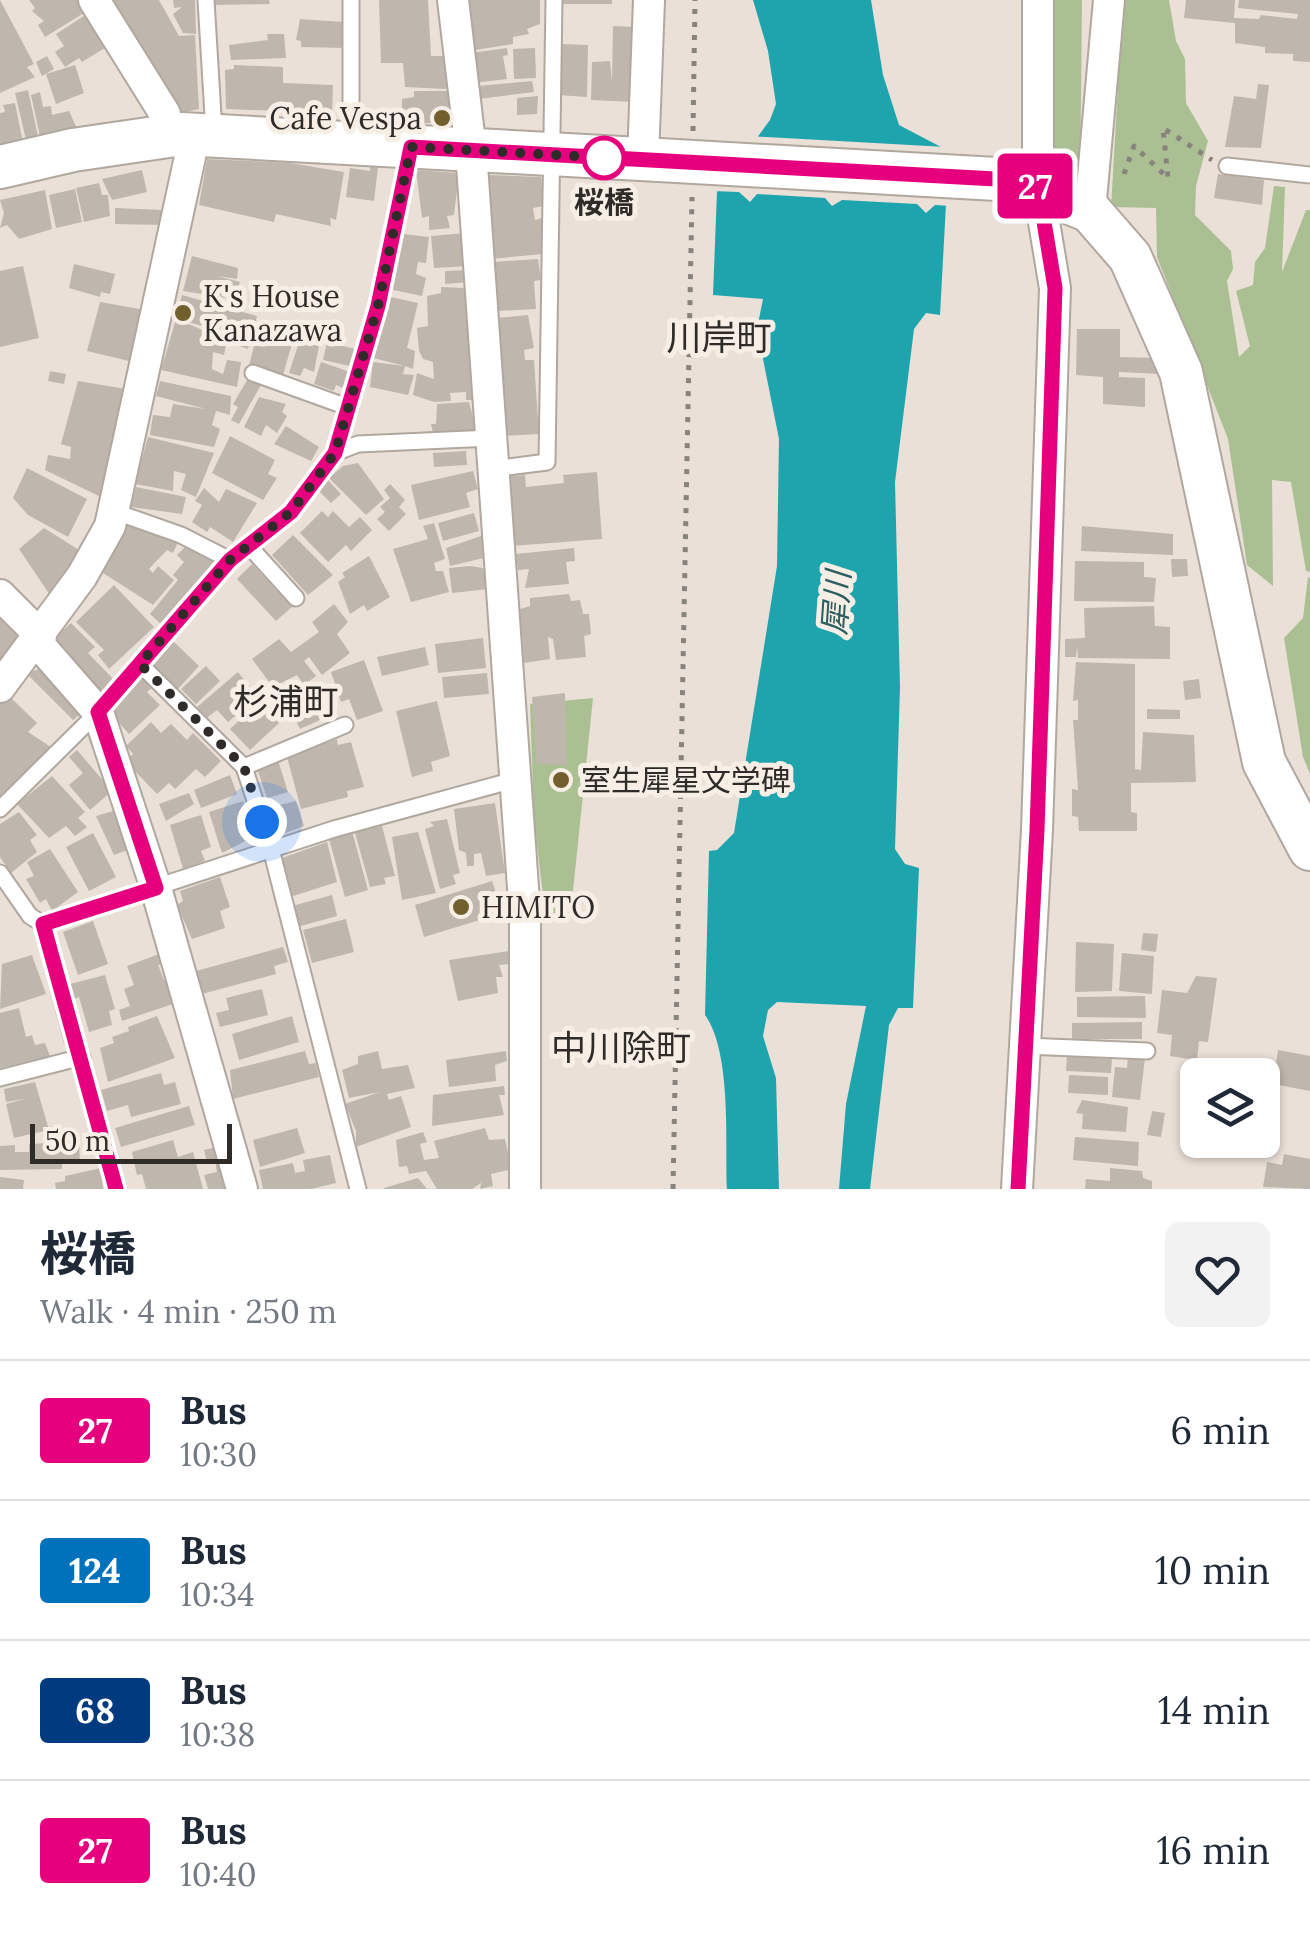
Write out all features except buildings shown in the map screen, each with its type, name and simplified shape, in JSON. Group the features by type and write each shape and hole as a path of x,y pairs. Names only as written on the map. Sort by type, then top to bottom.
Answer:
{"street":[{"path":"94,0 165,114 192,135"},
{"path":"453,0 471,151 525,916 525,1189"},
{"path":"649,0 672,160"},
{"path":"1018,1189 1055,288 1026,183 1038,0"},
{"path":"1110,0 1092,196 1130,257 1181,372 1264,762 1310,849"},
{"path":"0,686 82,576 113,511 192,135"},
{"path":"0,168 73,150 192,135 1026,183 1092,196"},
{"path":"0,595 98,712 156,888 242,1189"}],"lane":[{"path":"192,135 206,0"},
{"path":"350,144 352,0"},
{"path":"335,453 358,444 547,462 554,0"},
{"path":"0,809 98,712 230,560 291,512 335,453 378,306 411,147"},
{"path":"1226,166 1310,175"},
{"path":"253,373 350,408"},
{"path":"113,511 181,535 230,560"},
{"path":"248,546 296,598"},
{"path":"140,664 244,767 271,849 358,1189"},
{"path":"244,767 345,724"},
{"path":"43,924 271,849 514,780"},
{"path":"0,873 30,916 43,924 116,1189"},
{"path":"1025,1046 1147,1051"},
{"path":"0,1078 82,1057"}],"path":[{"path":"674,1189 672,160 695,0"},
{"path":"1092,196 1118,191 1134,146 1168,178 1163,128 1198,154 1226,166"}],"green space":[{"path":"1050,0 1082,0 1080,195 1050,181"},
{"path":"1123,0 1169,0 1176,41 1185,59 1186,103 1208,141 1196,186 1195,215 1231,251 1233,269 1227,281 1239,357 1250,346 1236,291 1253,285 1255,262 1265,248 1274,186 1285,187 1282,272 1306,210 1310,210 1310,572 1306,571 1291,482 1272,480 1273,586 1247,565 1228,439 1157,257 1156,208 1111,207"},
{"path":"1308,577 1310,774 1303,757 1284,638 1303,618"},
{"path":"593,698 570,920 546,922 534,818 530,704"}],"water":[{"name":"犀川","path":"753,0 871,0 883,75 899,125 941,147 946,204 940,315 926,313 914,329 895,482 900,687 895,849 905,864 919,868 913,1008 898,1008 889,1025 870,1189 839,1189 846,1104 866,1006 777,1002 768,1010 763,1036 776,1078 779,1189 727,1189 723,1074 714,1031 705,1015 709,851 717,850 734,833 777,566 779,439 757,329 763,299 713,295 717,192 770,120 776,104 768,51"}],"pier":[{"name":"桜橋","path":"748,136 946,147 951,206 935,205 926,213 917,204 842,200 832,206 825,198 757,194 750,202 739,192 712,191"}],"bus line":[{"name":"27","path":"116,1189 43,924 156,888 98,712 230,560 291,512 335,453 359,382 378,306 411,147 1014,180 1038,186 1055,288 1037,830 1018,1189"}],"place":[{"name":"Cafe Vespa","path":"442,118"},
{"name":"桜橋","path":"604,158"},
{"name":"K's House Kanazawa","path":"183,313"},
{"name":"室生犀星文学碑","path":"561,780"},
{"name":"HIMITO","path":"461,907"}],"district":[{"name":"川岸町","path":"719,337"},
{"name":"杉浦町","path":"286,701"},
{"name":"中川除町","path":"621,1047"}],"route":[{"path":"262,822 244,767 140,664 230,560 291,512 335,453 359,382 378,306 411,147 613,158 604,158"}]}
